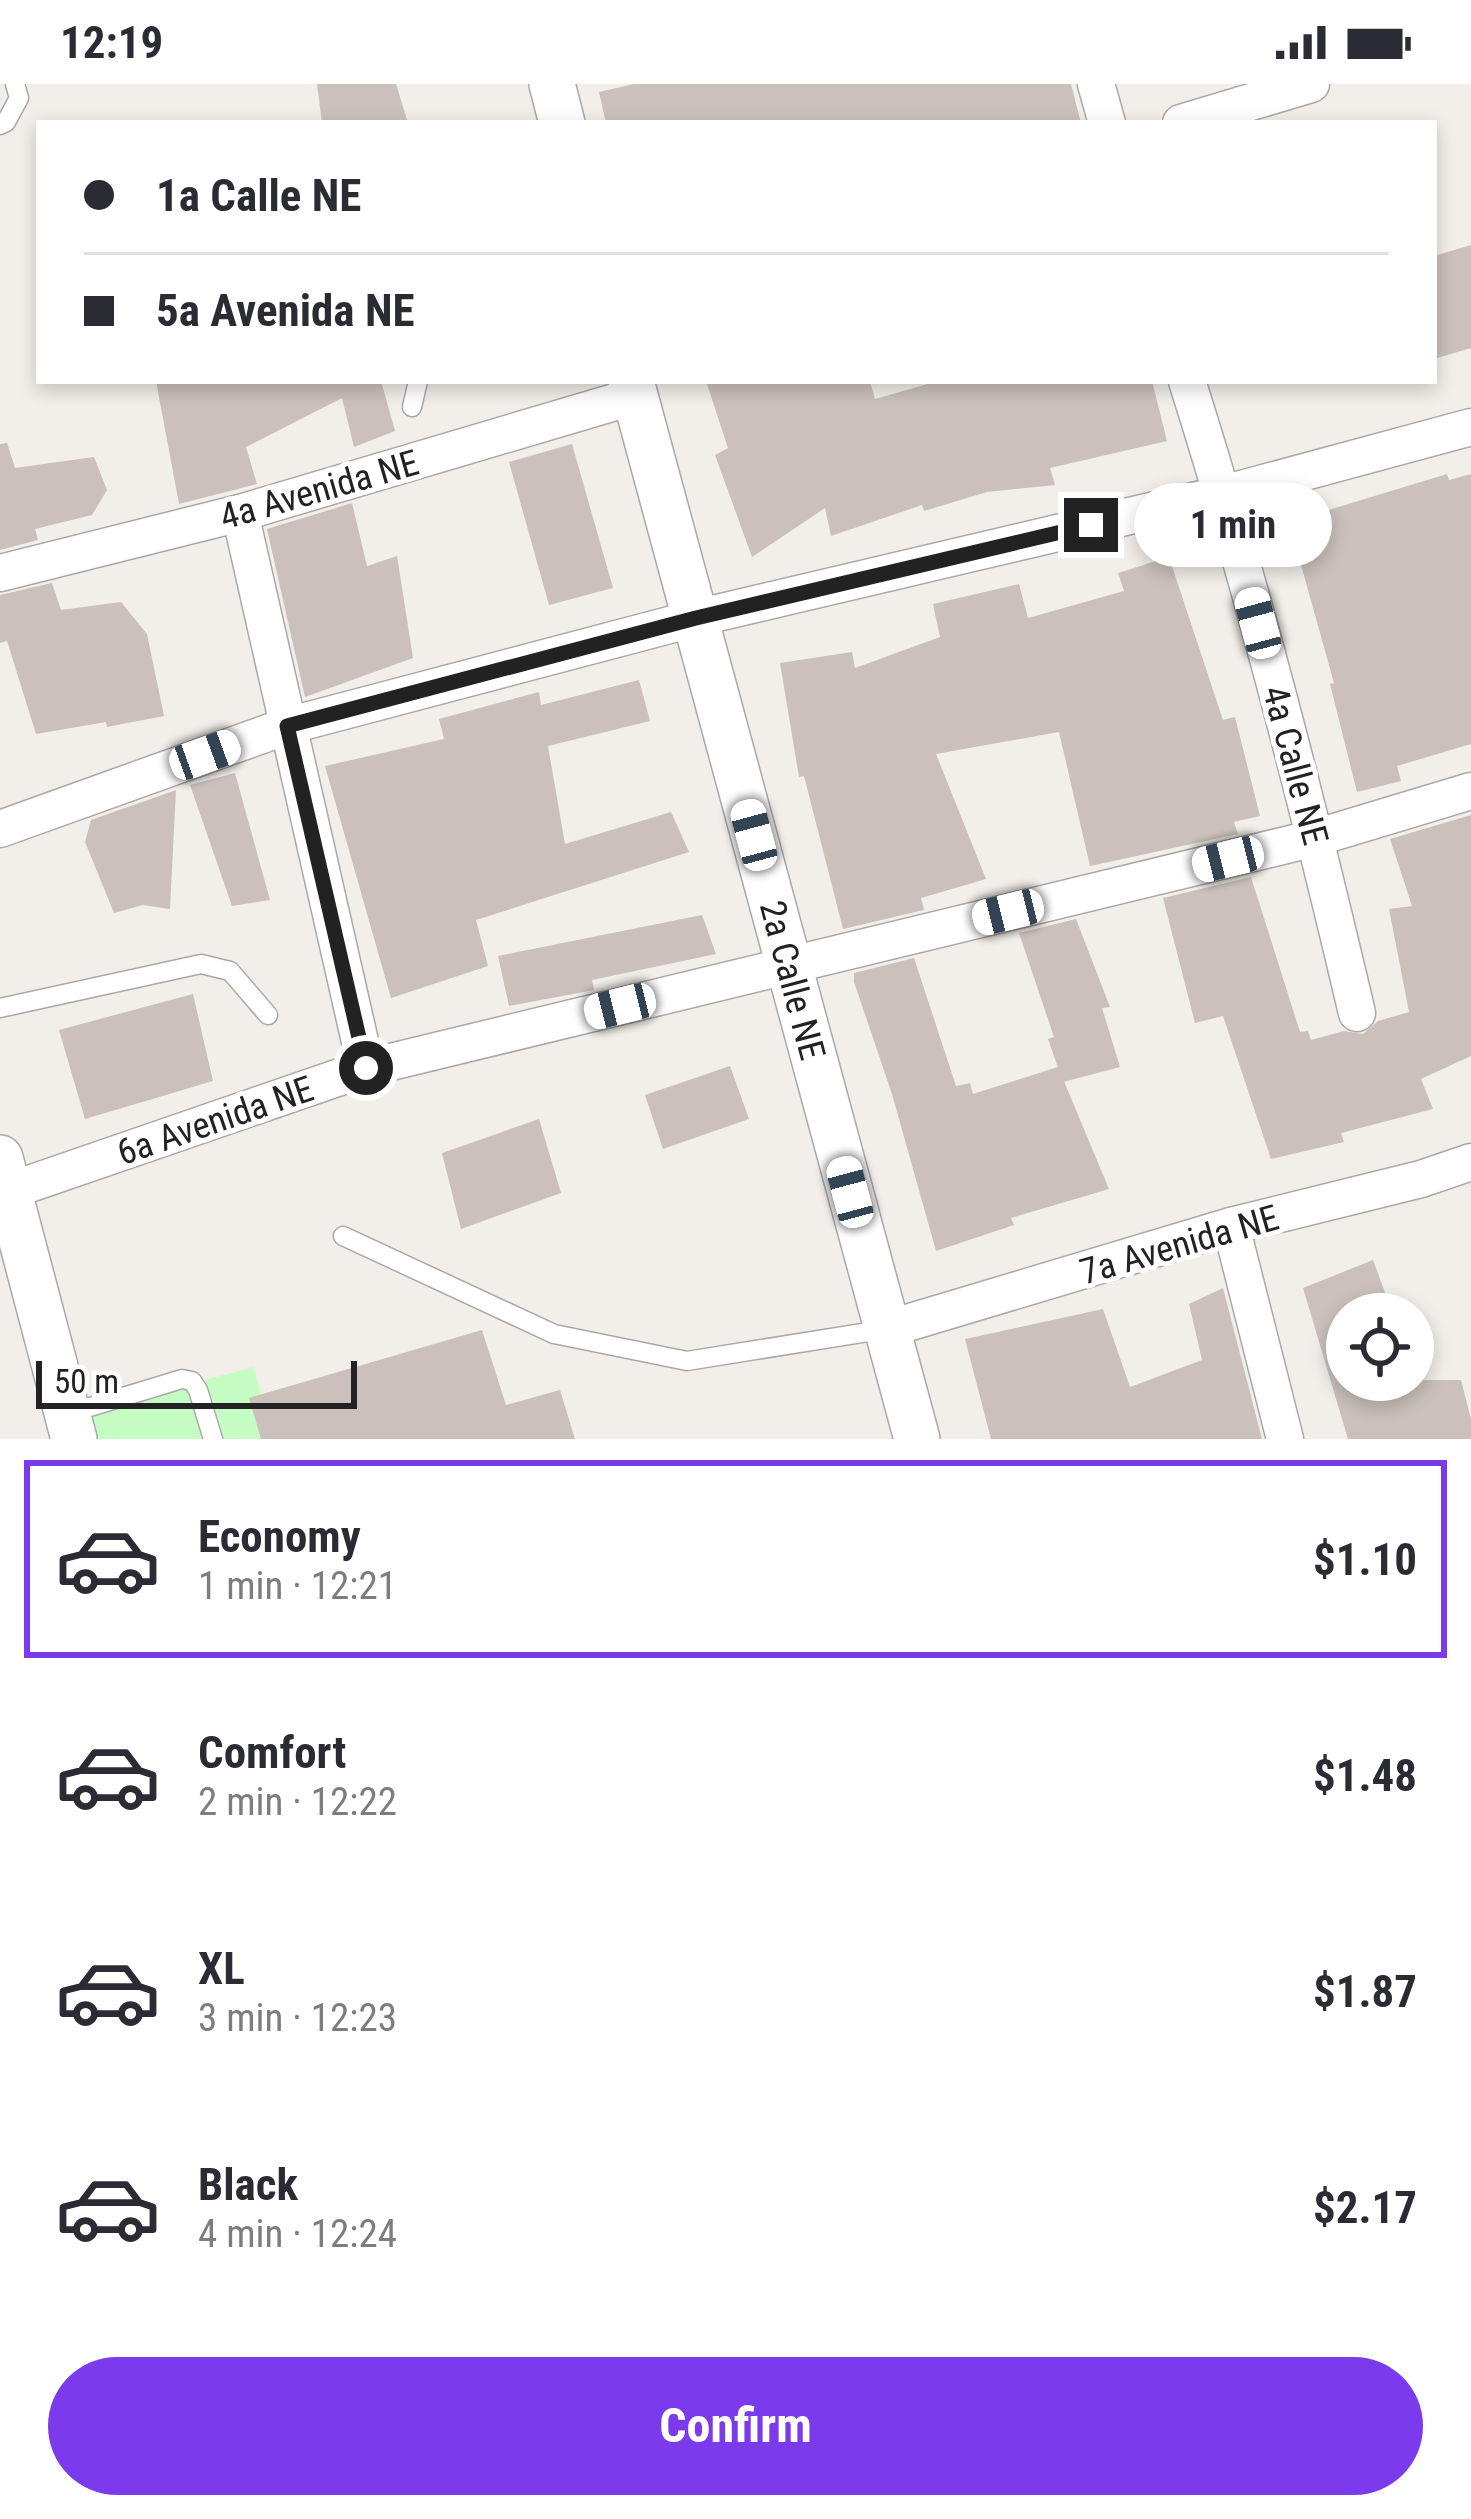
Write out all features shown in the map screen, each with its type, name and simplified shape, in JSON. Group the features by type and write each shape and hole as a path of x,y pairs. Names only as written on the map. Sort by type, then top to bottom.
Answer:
{"street":[{"path":"552,84 561,120"},
{"path":"1096,84 1106,120"},
{"path":"1191,120 1311,84"},
{"name":"4a Calle NE","path":"1188,384 1223,494 1358,1012"},
{"name":"4a Avenida NE","path":"0,573 240,513 633,388"},
{"name":"2a Calle NE","path":"633,388 917,1439"},
{"path":"0,829 287,726 696,618 1223,494 1471,427"},
{"path":"240,513 366,1068"},
{"name":"6a Avenida NE","path":"3,1181 366,1068 1316,838 1471,791"},
{"name":"7a Avenida NE","path":"887,1329 1231,1226 1471,1162"},
{"path":"3,1181 71,1427"},
{"path":"1231,1226 1285,1439"}],"lane":[{"path":"0,125 19,98 16,84"},
{"path":"412,406 417,384"},
{"path":"0,1008 201,964 230,971 268,1015"},
{"path":"344,1236 554,1334 687,1361 887,1329"},
{"path":"71,1427 182,1379 192,1381 199,1390 213,1439"}],"green space":[{"path":"254,1367 273,1439 92,1439 84,1412"}],"building":[{"path":"317,84 396,84 407,120 322,120"},
{"path":"634,84 1071,84 1080,120 605,120 599,92"},
{"path":"1471,245 1471,348 1437,358 1437,255"},
{"path":"157,384 382,384 395,431 354,447 342,398 246,447 257,484 179,504"},
{"path":"707,384 871,384 875,399 928,384 1153,384 1167,441 1050,468 1055,485 987,492 924,511 922,505 831,536 825,508 752,557 715,455 728,448"},
{"path":"7,443 15,468 94,457 107,490 92,515 35,529 38,540 0,550 0,444"},
{"path":"572,444 613,588 549,605 509,462"},
{"path":"1447,474 1449,480 1471,474 1471,744 1397,766 1401,781 1357,792 1330,684 1334,683 1289,522"},
{"path":"352,503 367,566 397,556 413,658 305,697 267,529"},
{"path":"1169,557 1223,720 1235,717 1260,816 1234,822 1238,834 1090,866 1059,732 936,754 986,879 921,898 924,910 843,929 804,776 799,777 780,663 852,652 855,668 940,637 933,604 1019,584 1028,618 1124,591 1118,573"},
{"path":"52,583 61,610 121,602 147,634 164,716 36,734 7,641 0,643 0,595"},
{"path":"639,680 650,721 548,746 565,844 671,812 689,852 476,920 488,966 391,998 325,766 444,739 439,719 539,692 541,705"},
{"path":"235,773 270,900 232,906 190,785"},
{"path":"176,790 170,909 143,905 114,913 85,842 91,820"},
{"path":"1471,815 1471,1056 1421,1079 1433,1109 1341,1133 1344,1142 1271,1159 1223,1016 1195,1023 1163,898 1251,877 1300,1032 1308,1031 1311,1040 1344,1031 1363,1034 1378,1021 1409,1012 1389,909 1412,906 1390,839"},
{"path":"702,915 716,954 592,980 594,990 509,1006 498,956"},
{"path":"1076,919 1110,1007 1102,1008 1120,1067 1063,1082 1048,1039 1054,1037 1019,933"},
{"path":"914,958 956,1086 970,1083 973,1094 1058,1067 1109,1189 1011,1218 1014,1225 936,1251 892,1094 854,982 854,973"},
{"path":"193,994 213,1081 85,1119 59,1030"},
{"path":"730,1066 749,1119 663,1149 645,1095"},
{"path":"539,1119 561,1193 461,1229 442,1153"},
{"path":"1373,1260 1385,1293 1326,1293 1326,1365 1303,1288"},
{"path":"1223,1288 1262,1439 991,1439 965,1339 1103,1309 1130,1387 1202,1360 1189,1304"},
{"path":"482,1330 506,1405 560,1390 575,1439 261,1439 249,1398"},
{"path":"1434,1380 1461,1380 1471,1439 1348,1439 1337,1401 1434,1401"}],"route":[{"path":"366,1068 287,726 696,618 1091,525"}]}
